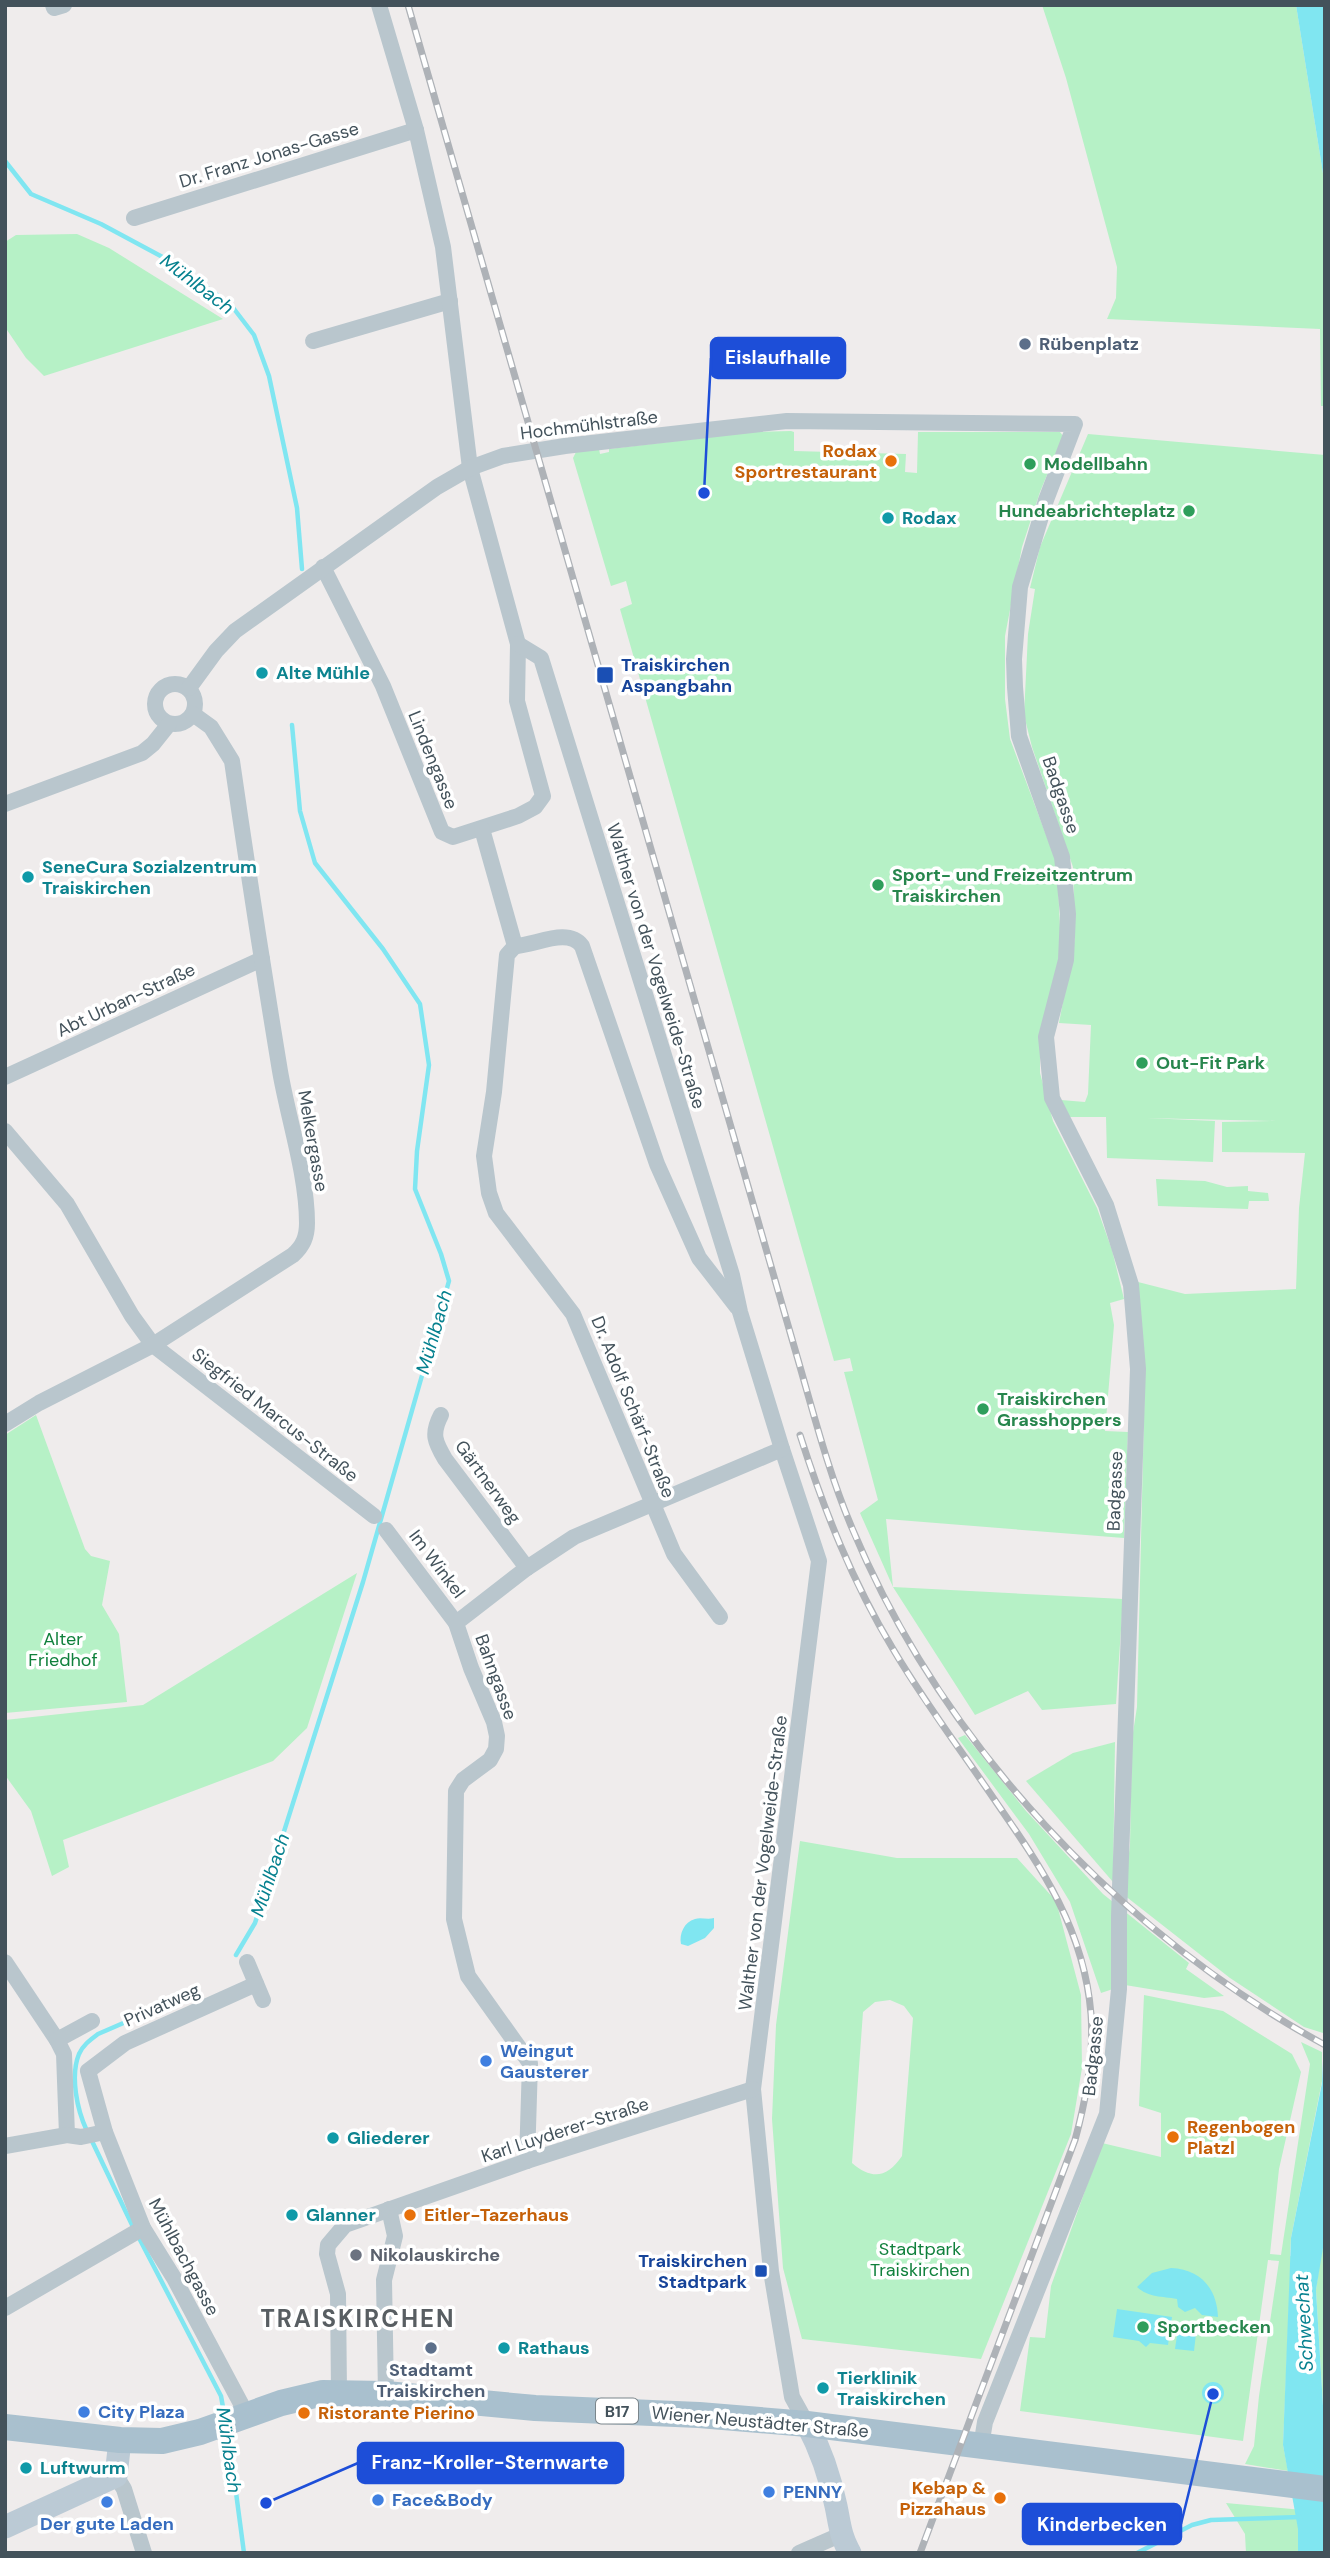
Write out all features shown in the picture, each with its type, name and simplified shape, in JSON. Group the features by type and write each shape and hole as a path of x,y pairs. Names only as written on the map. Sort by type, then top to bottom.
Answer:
{"main road":[{"name":"Wiener Neustädter Straße","path":"5,2427 120,2440 162,2441 323,2393 339,2382 386,2394 535,2408 699,2415 807,2424 1325,2489"},
{"path":"807,2424 821,2449 845,2544"},
{"path":"5,2527 116,2476 120,2440"}],"street":[{"path":"53,5 54,8 64,5"},
{"path":"379,5 416,130 443,247 470,468 517,644 517,701 542,796 535,807 518,816 482,828 515,946"},
{"name":"Dr. Franz Jonas-Gasse","path":"134,218 416,130"},
{"path":"313,341 450,301"},
{"name":"Hochmühlstraße","path":"189,688 216,651 235,631 437,487 470,468 503,456 786,421 1075,424"},
{"name":"Badgasse","path":"981,2446 985,2422 1107,2114 1119,1989 1119,1916 1138,1369 1131,1285 1106,1205 1052,1098 1046,1037 1066,960 1068,914 1062,857 1019,736 1014,659 1020,587 1046,500 1075,424"},
{"name":"Lindengasse","path":"323,567 383,686 439,828 445,835 453,837 482,828"},
{"name":"Walther von der Vogelweide-Straße","path":"517,644 541,658 728,1262 740,1312 782,1449 819,1561 753,2089 771,2271 792,2397 807,2424"},
{"path":"170,684 189,688 196,700 194,714 183,723 169,724 156,710 159,691 170,684"},
{"name":"Melkergasse","path":"5,1424 39,1403 153,1345 293,1255 302,1247 305,1238 307,1223 302,1181 281,1074 232,761 211,727 194,714"},
{"path":"5,804 142,752 153,744 169,724"},
{"name":"Walther von der Vogelweide-Straße","path":"515,946 529,946 570,937 577,939 582,946 657,1164 699,1258 740,1312"},
{"name":"Dr. Adolf Schärf-Straße","path":"515,946 507,956 494,1092 485,1138 484,1156 489,1192 496,1213 573,1314 674,1555 719,1617"},
{"name":"Abt Urban-Straße","path":"5,1077 262,959"},
{"name":"Siegfried Marcus-Straße","path":"5,1131 67,1204 132,1317 153,1345 374,1516"},
{"name":"Gärtnerweg","path":"441,1415 434,1428 434,1440 445,1459 527,1568"},
{"name":"Bahngasse","path":"527,2161 530,2063 468,1976 454,1919 456,1791 463,1780 490,1760 496,1749 497,1736 456,1623 527,1568 574,1537 651,1502 782,1449"},
{"name":"Im Winkel","path":"386,1530 456,1623"},
{"path":"5,1962 57,2040 92,2021"},
{"path":"247,1962 263,2000"},
{"name":"Privatweg","path":"88,2071 125,2043 256,1984"},
{"name":"Mühlbachgasse","path":"57,2040 64,2054 87,2135 137,2231 174,2278 234,2420"},
{"name":"Mühlbachgasse","path":"87,2135 88,2071"},
{"name":"Karl Luyderer-Straße","path":"339,2382 338,2294 327,2254 328,2245 345,2225 527,2161 753,2089"},
{"path":"5,2146 87,2135"},
{"path":"386,2394 384,2280 394,2236 389,2209"},
{"path":"5,2308 137,2231"},
{"path":"116,2476 124,2489 144,2553"},
{"path":"799,2553 845,2544"}],"green space":[{"path":"1042,5 1296,5 1325,186 1325,406 1321,406 1320,329 1107,319 1116,298 1117,267 1066,78"},
{"path":"77,234 109,248 223,319 44,376 26,358 5,327 5,242 16,235"},
{"name":"Sport- und Freizeitzentrum Traiskirchen","path":"753,432 794,432 794,451 906,454 905,472 917,473 918,432 1060,432 1063,436 1040,492 1022,547 1005,636 1005,699 1010,739 1057,864 1061,948 1040,1041 1040,1073 1053,1121 1097,1208 1112,1250 1124,1299 1110,1303 1114,1325 1105,1431 1128,1432 1124,1538 886,1519 893,1587 860,1513 878,1500 844,1372 853,1371 850,1358 834,1361 620,609 632,604 626,581 611,586 573,458 576,452 599,449 600,454 609,452 609,449"},
{"path":"1088,434 1325,455 1323,2033 1304,2027 1230,1978 1124,1895 1130,1845 1132,1739 1137,1707 1145,1373 1138,1282 1185,1294 1296,1289 1299,1208 1305,1153 1222,1152 1222,1122 1276,1121 1146,1118 1215,1121 1213,1162 1107,1158 1106,1117 1067,1117 1061,1100 1085,1102 1088,1094 1091,1025 1059,1023 1075,938 1073,867 1032,747 1024,715 1028,634 1035,589 1030,588 1040,547"},
{"path":"1156,1179 1205,1181 1227,1187 1248,1186 1248,1191 1268,1193 1269,1201 1249,1201 1248,1209 1158,1206"},
{"name":"Alter Friedhof","path":"36,1415 85,1549 91,1556 110,1561 102,1605 119,1634 127,1702 5,1713 5,1435"},
{"path":"357,1573 307,1728 273,1761 63,1840 69,1867 52,1876 31,1811 5,1775 5,1720 143,1705"},
{"path":"893,1587 1123,1599 1116,1704 1042,1710 1028,1691 975,1715"},
{"path":"965,1735 1026,1811 1103,1894 1189,1963 1186,1969 1224,1996 1204,1998 1125,1985 1101,1993 1070,1902 1029,1834 958,1738"},
{"path":"1115,1742 1113,1882 1026,1781 1073,1753"},
{"name":"Stadtpark Traiskirchen","path":"800,1841 897,1858 1017,1858 1056,1901 1081,1995 1082,2068 1071,2134 981,2359 802,2339 783,2268 772,2119 776,2025","holes":["890,2000 904,2006 913,2018 902,2156 891,2169 873,2174 852,2163 863,2012 875,2002"]},
{"path":"1144,1995 1223,2011 1292,2054 1301,2072 1279,2169 1270,2254 1281,2255 1310,2064 1301,2042 1322,2052 1322,2081 1291,2238 1290,2256 1320,2261 1325,2236 1325,2439 1316,2290 1319,2268 1291,2263 1283,2445 1288,2471 1245,2464 1254,2446 1279,2261 1268,2260 1243,2441 1020,2411 1030,2337 1045,2338 1051,2286 1102,2143 1161,2157 1161,2113 1139,2106"},
{"path":"1226,2503 1325,2512 1325,2553 1246,2553 1245,2534"}],"water":[{"path":"1296,5 1325,5 1325,186"},
{"path":"697,1918 714,1918 714,1928 705,1938 688,1946 681,1944 682,1932 688,1923"},
{"name":"Schwechat","path":"1325,2014 1325,2236 1316,2290 1325,2439 1325,2553 1298,2553 1298,2529 1283,2445 1291,2238 1322,2083"},
{"path":"1171,2268 1190,2272 1205,2282 1214,2297 1218,2317 1202,2315 1195,2308 1185,2312 1178,2307 1177,2299 1151,2295 1137,2287 1152,2273"},
{"name":"Sportbecken","path":"1117,2309 1172,2317 1168,2345 1150,2343 1146,2347 1139,2341 1113,2337"},
{"path":"1179,2322 1197,2325 1194,2351 1175,2349"},
{"path":"1209,2382 1217,2382 1224,2389 1224,2397 1217,2404 1209,2404 1202,2397 1202,2389"}],"waterway":[{"name":"Mühlbach","path":"5,161 31,194 101,224 170,261 231,305 254,335 269,376 297,508 302,569"},
{"name":"Mühlbach","path":"236,1955 255,1923 363,1582 449,1281 415,1189 417,1151 429,1065 420,1004 383,949 315,863 300,811 292,725"},
{"name":"Mühlbach","path":"87,2131 80,2113 75,2082 76,2063 83,2048 98,2034 197,1991"},
{"name":"Mühlbach","path":"91,2139 134,2229"},
{"name":"Mühlbach","path":"138,2236 221,2396 224,2413"},
{"name":"Mühlbach","path":"228,2432 244,2553"},
{"path":"1137,2553 1192,2525 1211,2520 1300,2517"}],"railway":[{"path":"408,5 814,1415 852,1528 890,1608 935,1684 987,1757 1045,1826 1109,1889 1177,1947 1250,1999 1325,2045"},
{"path":"800,1435 840,1545 878,1623 917,1687 1028,1849 1058,1900 1080,1954 1091,2014 1088,2078 1075,2140 920,2553"}],"place":[{"name":"Rübenplatz","path":"1025,344"},
{"name":"Rodax Sportrestaurant","path":"891,461"},
{"name":"Modellbahn","path":"1030,464"},
{"name":"Eislaufhalle","path":"704,493"},
{"name":"Hundeabrichteplatz","path":"1189,511"},
{"name":"Rodax","path":"888,518"},
{"name":"Alte Mühle","path":"262,673"},
{"name":"Traiskirchen Aspangbahn","path":"605,675"},
{"name":"SeneCura Sozialzentrum Traiskirchen","path":"28,877"},
{"name":"Sport- und Freizeitzentrum Traiskirchen","path":"878,885"},
{"name":"Out-Fit Park","path":"1142,1063"},
{"name":"Traiskirchen Grasshoppers","path":"983,1409"},
{"name":"Weingut Gausterer","path":"486,2061"},
{"name":"Regenbogen Platzl","path":"1173,2137"},
{"name":"Gliederer","path":"333,2138"},
{"name":"Glanner","path":"292,2215"},
{"name":"Eitler-Tazerhaus","path":"410,2215"},
{"name":"Nikolauskirche","path":"356,2255"},
{"name":"Traiskirchen Stadtpark","path":"761,2271"},
{"name":"Sportbecken","path":"1143,2327"},
{"name":"Stadtamt Traiskirchen","path":"431,2348"},
{"name":"Rathaus","path":"504,2348"},
{"name":"Tierklinik Traiskirchen","path":"823,2388"},
{"name":"Kinderbecken","path":"1213,2394"},
{"name":"City Plaza","path":"84,2412"},
{"name":"Ristorante Pierino","path":"304,2413"},
{"name":"Luftwurm","path":"26,2468"},
{"name":"PENNY","path":"769,2492"},
{"name":"Kebap & Pizzahaus","path":"1000,2498"},
{"name":"Face&Body","path":"378,2500"},
{"name":"Der gute Laden","path":"107,2502"},
{"name":"Franz-Kroller-Sternwarte","path":"266,2503"}],"district":[{"name":"TRAISKIRCHEN","path":"358,2318"}]}
